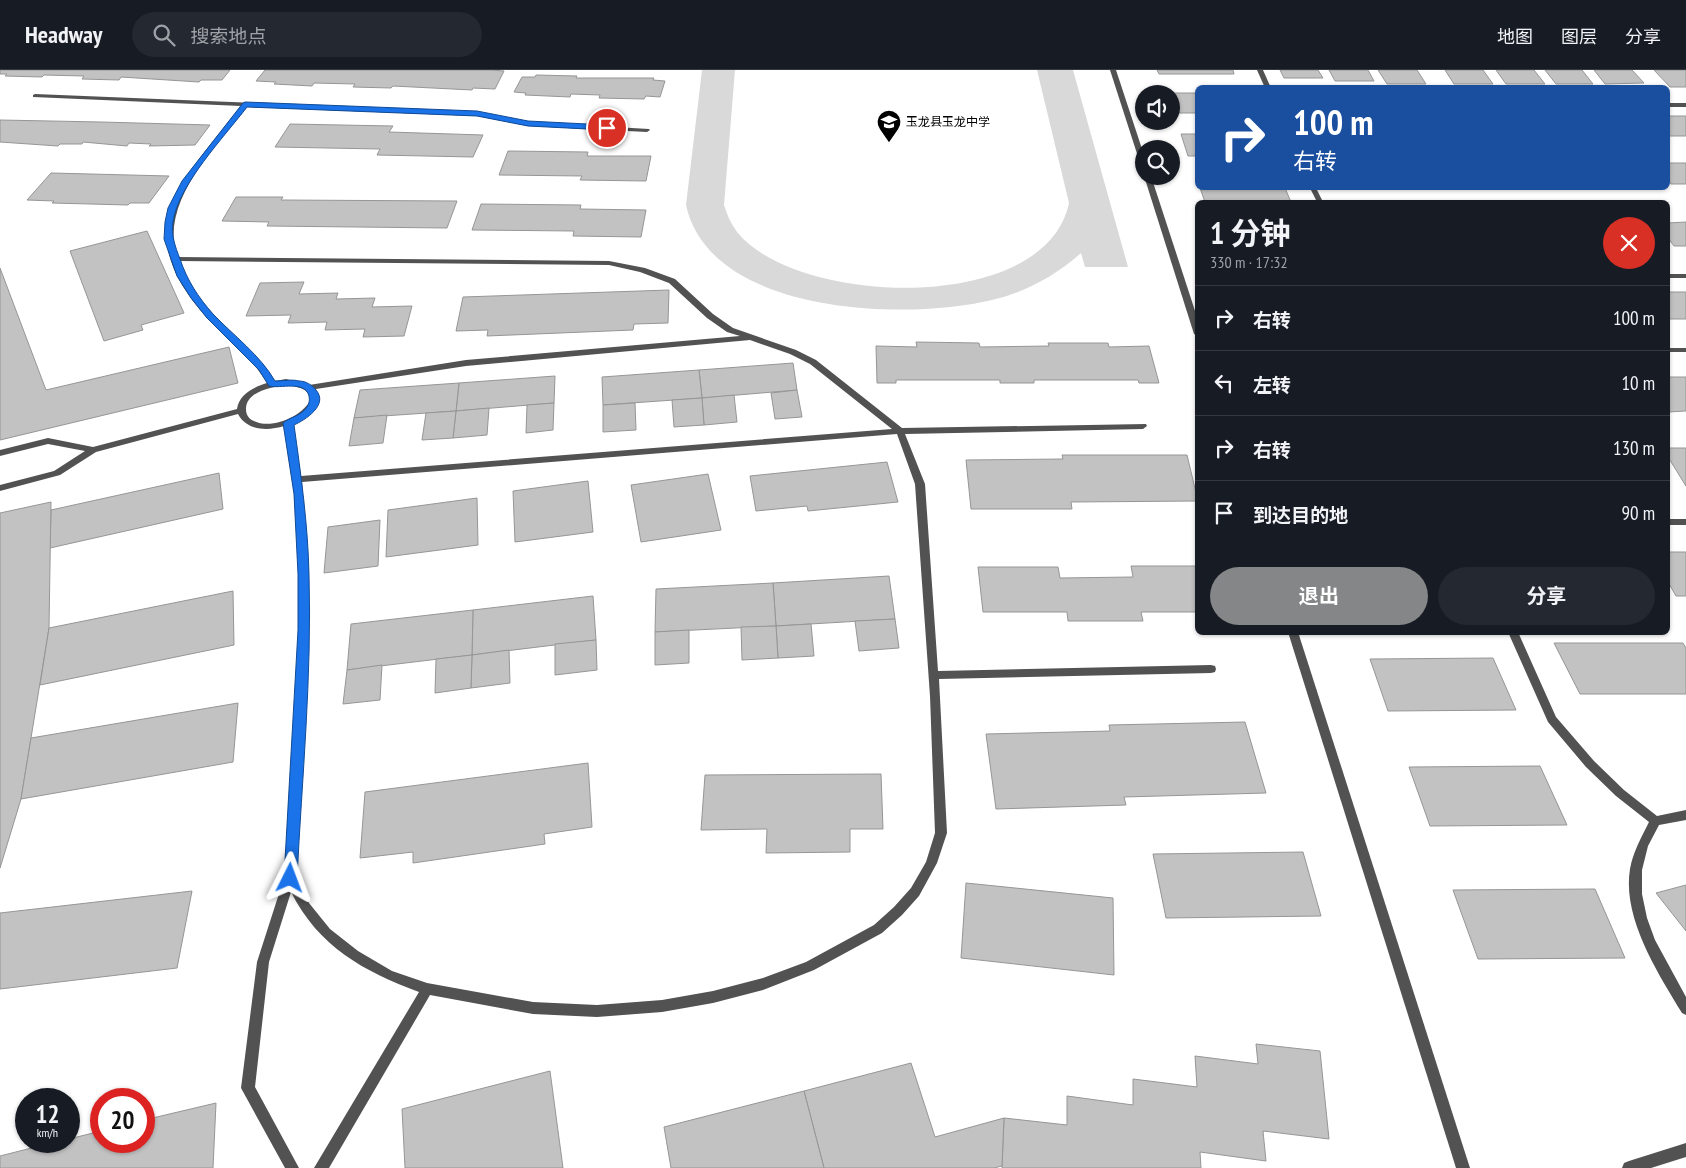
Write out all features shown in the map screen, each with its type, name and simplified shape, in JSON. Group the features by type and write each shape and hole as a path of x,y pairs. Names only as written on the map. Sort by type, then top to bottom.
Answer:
{"street":[{"path":"1113,70 1136,140"},
{"path":"1260,70 1267,85"},
{"path":"35,96 477,114 528,124 647,130"},
{"path":"245,105 178,194 169,222 169,239 181,276 194,296 210,316 263,369 272,384"},
{"path":"1670,105 1686,105"},
{"path":"1150,185 1195,325"},
{"path":"174,259 609,263 642,270 672,281 710,316 730,330 771,344 813,362 900,431 920,484 934,675 941,833 932,863 914,892 898,911 878,929 854,944 810,966 763,984 713,997 662,1006 597,1010 532,1008 428,989 388,975 354,955 326,933 305,907 290,878"},
{"path":"1670,276 1686,276"},
{"path":"308,388 466,363 749,338"},
{"path":"1670,350 1686,350"},
{"path":"299,383 308,388 314,394 314,401 310,410 302,417 273,427 259,426 248,422 241,415 241,406 247,397 258,389 272,384 299,383"},
{"path":"0,488 57,473 93,450 241,411"},
{"path":"288,423 297,478 304,574 304,630 290,878 263,962 248,1088 292,1168"},
{"path":"297,478 900,431 1143,426"},
{"path":"0,453 48,440 93,450"},
{"path":"1670,522 1686,522"},
{"path":"1294,635 1462,1168"},
{"path":"1514,635 1552,719 1590,764 1620,793 1655,822"},
{"path":"934,675 1211,669"},
{"path":"1686,815 1655,822 1644,838 1637,856 1634,877 1641,923 1651,948 1686,1008"},
{"path":"321,1168 428,989"},
{"path":"1629,1168 1686,1150"}],"shaded area":[{"path":"702,70 735,70 724,205 729,219 737,232 768,257 811,275 863,285 917,288 970,281 1016,265 1051,239 1069,203 1037,70 1073,70 1128,267 1085,267 1081,253 1061,269 1040,282 1005,297 955,306 911,309 864,308 816,302 771,289 732,269 703,242 686,205"}],"building":[{"path":"0,70 230,70 222,80 201,80 199,82 121,77 119,80 82,79 84,76 5,76 7,74 0,74"},
{"path":"265,70 504,71 495,89 473,88 472,90 393,86 391,88 353,87 355,84 314,83 312,86 256,81"},
{"path":"1157,70 1233,70 1234,74 1159,74"},
{"path":"1280,70 1318,70 1323,78 1284,78"},
{"path":"1329,70 1368,70 1374,81 1335,81"},
{"path":"1378,70 1417,70 1426,84 1387,84"},
{"path":"1445,70 1483,70 1493,84 1454,84"},
{"path":"1496,70 1534,70 1545,84 1506,84"},
{"path":"1545,70 1582,70 1593,84 1556,84"},
{"path":"1594,70 1632,70 1644,83 1605,84"},
{"path":"1654,70 1686,70 1686,87 1670,87"},
{"path":"536,75 577,76 576,78 654,78 653,80 665,81 660,97 646,96 644,99 599,98 600,95 571,94 570,97 525,95 526,93 514,92 522,77 535,77"},
{"path":"1180,93 1195,93 1195,113 1180,113"},
{"path":"1670,116 1686,116 1686,136 1670,136"},
{"path":"0,120 210,125 195,145 149,146 151,144 129,143 127,146 83,142 82,144 60,144 58,146 0,142"},
{"path":"290,124 393,126 389,132 483,135 473,157 377,155 380,149 275,147"},
{"path":"1181,134 1195,134 1195,156 1188,156"},
{"path":"508,151 588,152 587,156 651,156 646,181 580,180 582,176 499,175"},
{"path":"1670,163 1686,163 1686,184 1671,184"},
{"path":"51,173 169,176 149,203 130,203 128,205 52,203 54,201 27,200"},
{"path":"1201,190 1286,190 1290,200 1204,200"},
{"path":"236,197 283,197 281,200 457,201 447,228 267,226 269,222 222,221"},
{"path":"481,204 581,205 580,209 646,210 641,237 573,236 574,231 472,230"},
{"path":"1686,222 1686,246 1674,246 1670,241 1670,223"},
{"path":"147,231 184,313 141,325 143,330 104,341 70,251"},
{"path":"0,268 46,390 229,347 238,383 0,440"},
{"path":"304,282 299,294 338,293 336,299 375,298 372,307 412,306 404,336 363,337 365,329 325,330 327,322 288,323 291,315 246,316 260,283"},
{"path":"669,290 668,323 634,324 633,330 487,336 488,330 456,331 463,297"},
{"path":"1670,292 1686,292 1686,319 1670,319"},
{"path":"916,342 979,343 980,347 1049,346 1048,343 1108,343 1109,347 1149,346 1159,383 1139,383 1138,380 1034,380 1034,383 1000,383 1000,380 896,380 896,383 877,383 876,346 917,347"},
{"path":"793,363 797,390 702,398 699,370"},
{"path":"699,370 702,398 603,405 602,377"},
{"path":"555,376 554,403 456,411 459,383"},
{"path":"1670,377 1686,377 1686,411 1670,412"},
{"path":"459,383 456,411 354,418 360,390"},
{"path":"797,390 802,417 775,419 771,393"},
{"path":"734,395 737,422 704,425 702,398"},
{"path":"702,398 704,425 674,427 672,400"},
{"path":"554,403 553,430 526,433 527,405"},
{"path":"635,403 636,430 603,432 603,405"},
{"path":"489,408 487,435 453,438 456,411"},
{"path":"456,411 453,438 422,440 426,413"},
{"path":"387,415 383,443 349,446 354,418"},
{"path":"1670,448 1686,448 1686,486 1670,460"},
{"path":"1062,455 1187,455 1195,488 1195,501 1071,502 1072,509 971,509 966,460 1063,459"},
{"path":"887,462 898,502 808,511 807,506 756,511 750,476"},
{"path":"219,473 223,509 50,548 51,510"},
{"path":"708,474 721,530 641,542 631,485"},
{"path":"588,481 593,532 515,542 513,491"},
{"path":"477,498 478,545 386,557 388,510"},
{"path":"51,502 49,628 21,799 0,868 0,513"},
{"path":"380,520 378,566 324,573 328,527"},
{"path":"1670,552 1686,552 1686,596 1676,596 1670,586"},
{"path":"1131,566 1195,566 1195,612 1141,612 1143,621 1068,621 1067,612 983,612 978,567 1058,567 1060,578 1133,577"},
{"path":"889,576 895,619 776,626 773,583"},
{"path":"773,583 776,626 655,632 656,589"},
{"path":"233,591 234,645 40,685 49,628"},
{"path":"593,596 596,640 472,655 473,610"},
{"path":"473,610 472,655 347,670 351,624"},
{"path":"895,619 899,648 859,651 855,621"},
{"path":"811,624 814,656 778,658 776,626"},
{"path":"776,626 778,658 742,660 741,627"},
{"path":"689,630 689,663 655,665 655,632"},
{"path":"596,640 597,670 555,675 555,644"},
{"path":"1554,643 1683,643 1686,648 1686,694 1580,694"},
{"path":"509,650 510,683 471,688 472,655"},
{"path":"472,655 471,688 435,693 436,659"},
{"path":"1493,658 1516,710 1388,711 1370,659"},
{"path":"382,665 380,700 343,704 347,670"},
{"path":"238,703 233,762 21,799 31,738"},
{"path":"1245,722 1266,793 1124,797 1126,805 996,809 986,734 1110,731 1109,725"},
{"path":"588,763 592,827 544,834 545,844 413,863 413,852 360,858 365,792"},
{"path":"1540,766 1567,825 1430,826 1409,767"},
{"path":"881,774 883,829 850,829 850,852 766,853 767,829 701,830 705,775"},
{"path":"1303,852 1321,916 1166,918 1153,854"},
{"path":"966,883 1113,898 1114,975 961,958"},
{"path":"1686,885 1686,931 1656,893"},
{"path":"1595,889 1625,958 1478,959 1453,890"},
{"path":"192,891 177,968 0,989 0,913"},
{"path":"1256,1044 1320,1051 1329,1139 1263,1131 1266,1161 1200,1152 1201,1168 1002,1168 1004,1118 1067,1125 1067,1096 1133,1105 1133,1079 1197,1087 1195,1056 1258,1064"},
{"path":"911,1063 935,1137 1004,1118 1002,1166 994,1168 824,1168 804,1091"},
{"path":"550,1071 563,1168 405,1168 402,1109"},
{"path":"804,1091 824,1168 671,1168 664,1127"},
{"path":"216,1103 213,1168 0,1168 0,1156 15,1152 80,1153 80,1136 90,1134 90,1153 155,1153 155,1117"}],"place":[{"name":"玉龙县玉龙中学","path":"889,143"}],"route":[{"path":"290,878 304,630 304,574 299,494 288,423 302,417 310,410 314,401 314,394 299,383 272,384 263,369 210,316 194,296 181,276 174,259 169,239 169,222 172,208 186,181 245,105 477,114 528,124 607,128"}]}
